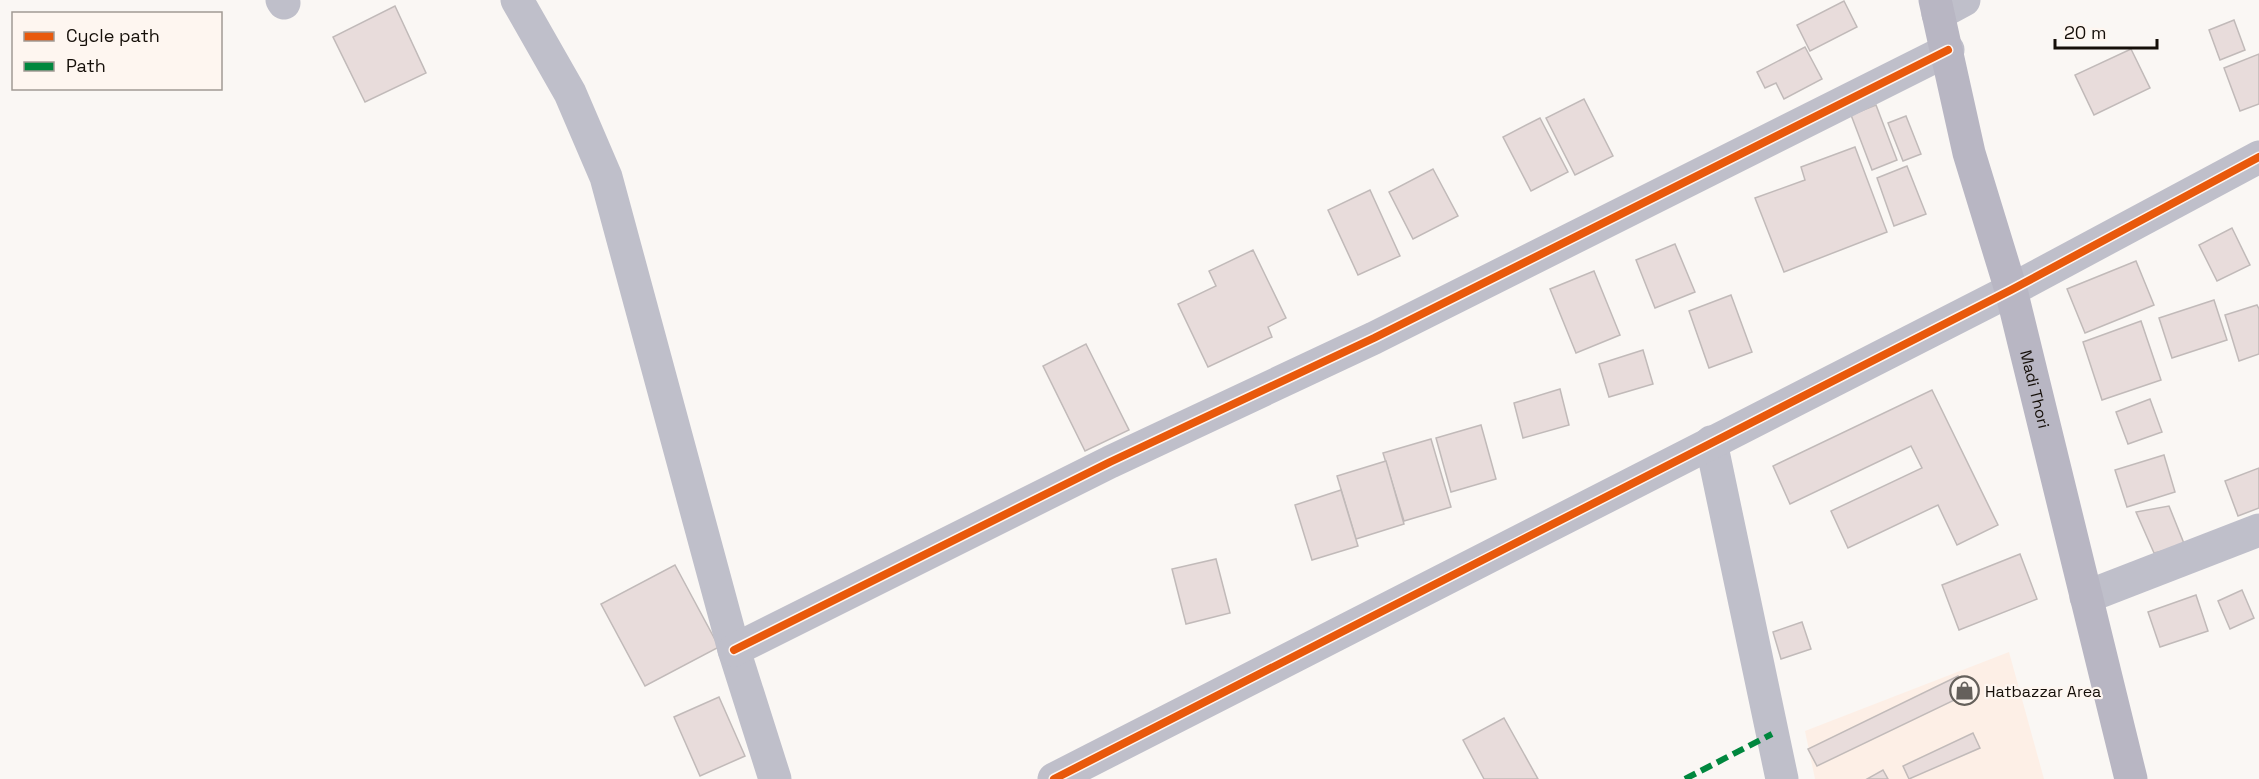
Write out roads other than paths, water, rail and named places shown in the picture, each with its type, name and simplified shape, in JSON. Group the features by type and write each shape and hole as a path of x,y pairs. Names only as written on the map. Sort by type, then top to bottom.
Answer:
{"main road":[{"name":"Madi Thori","path":"1946,5 1948,50 1969,153 2011,290 2131,779"}],"street":[{"path":"517,0 570,93 606,177 734,650 775,779"},
{"path":"734,650 1110,462 1374,338 1948,50"},
{"path":"1054,779 2011,290 2259,157"},
{"path":"1711,442 1782,779"},
{"path":"2086,597 2259,530"}],"place":[{"name":"Hatbazzar Area","path":"1964,691"}]}
